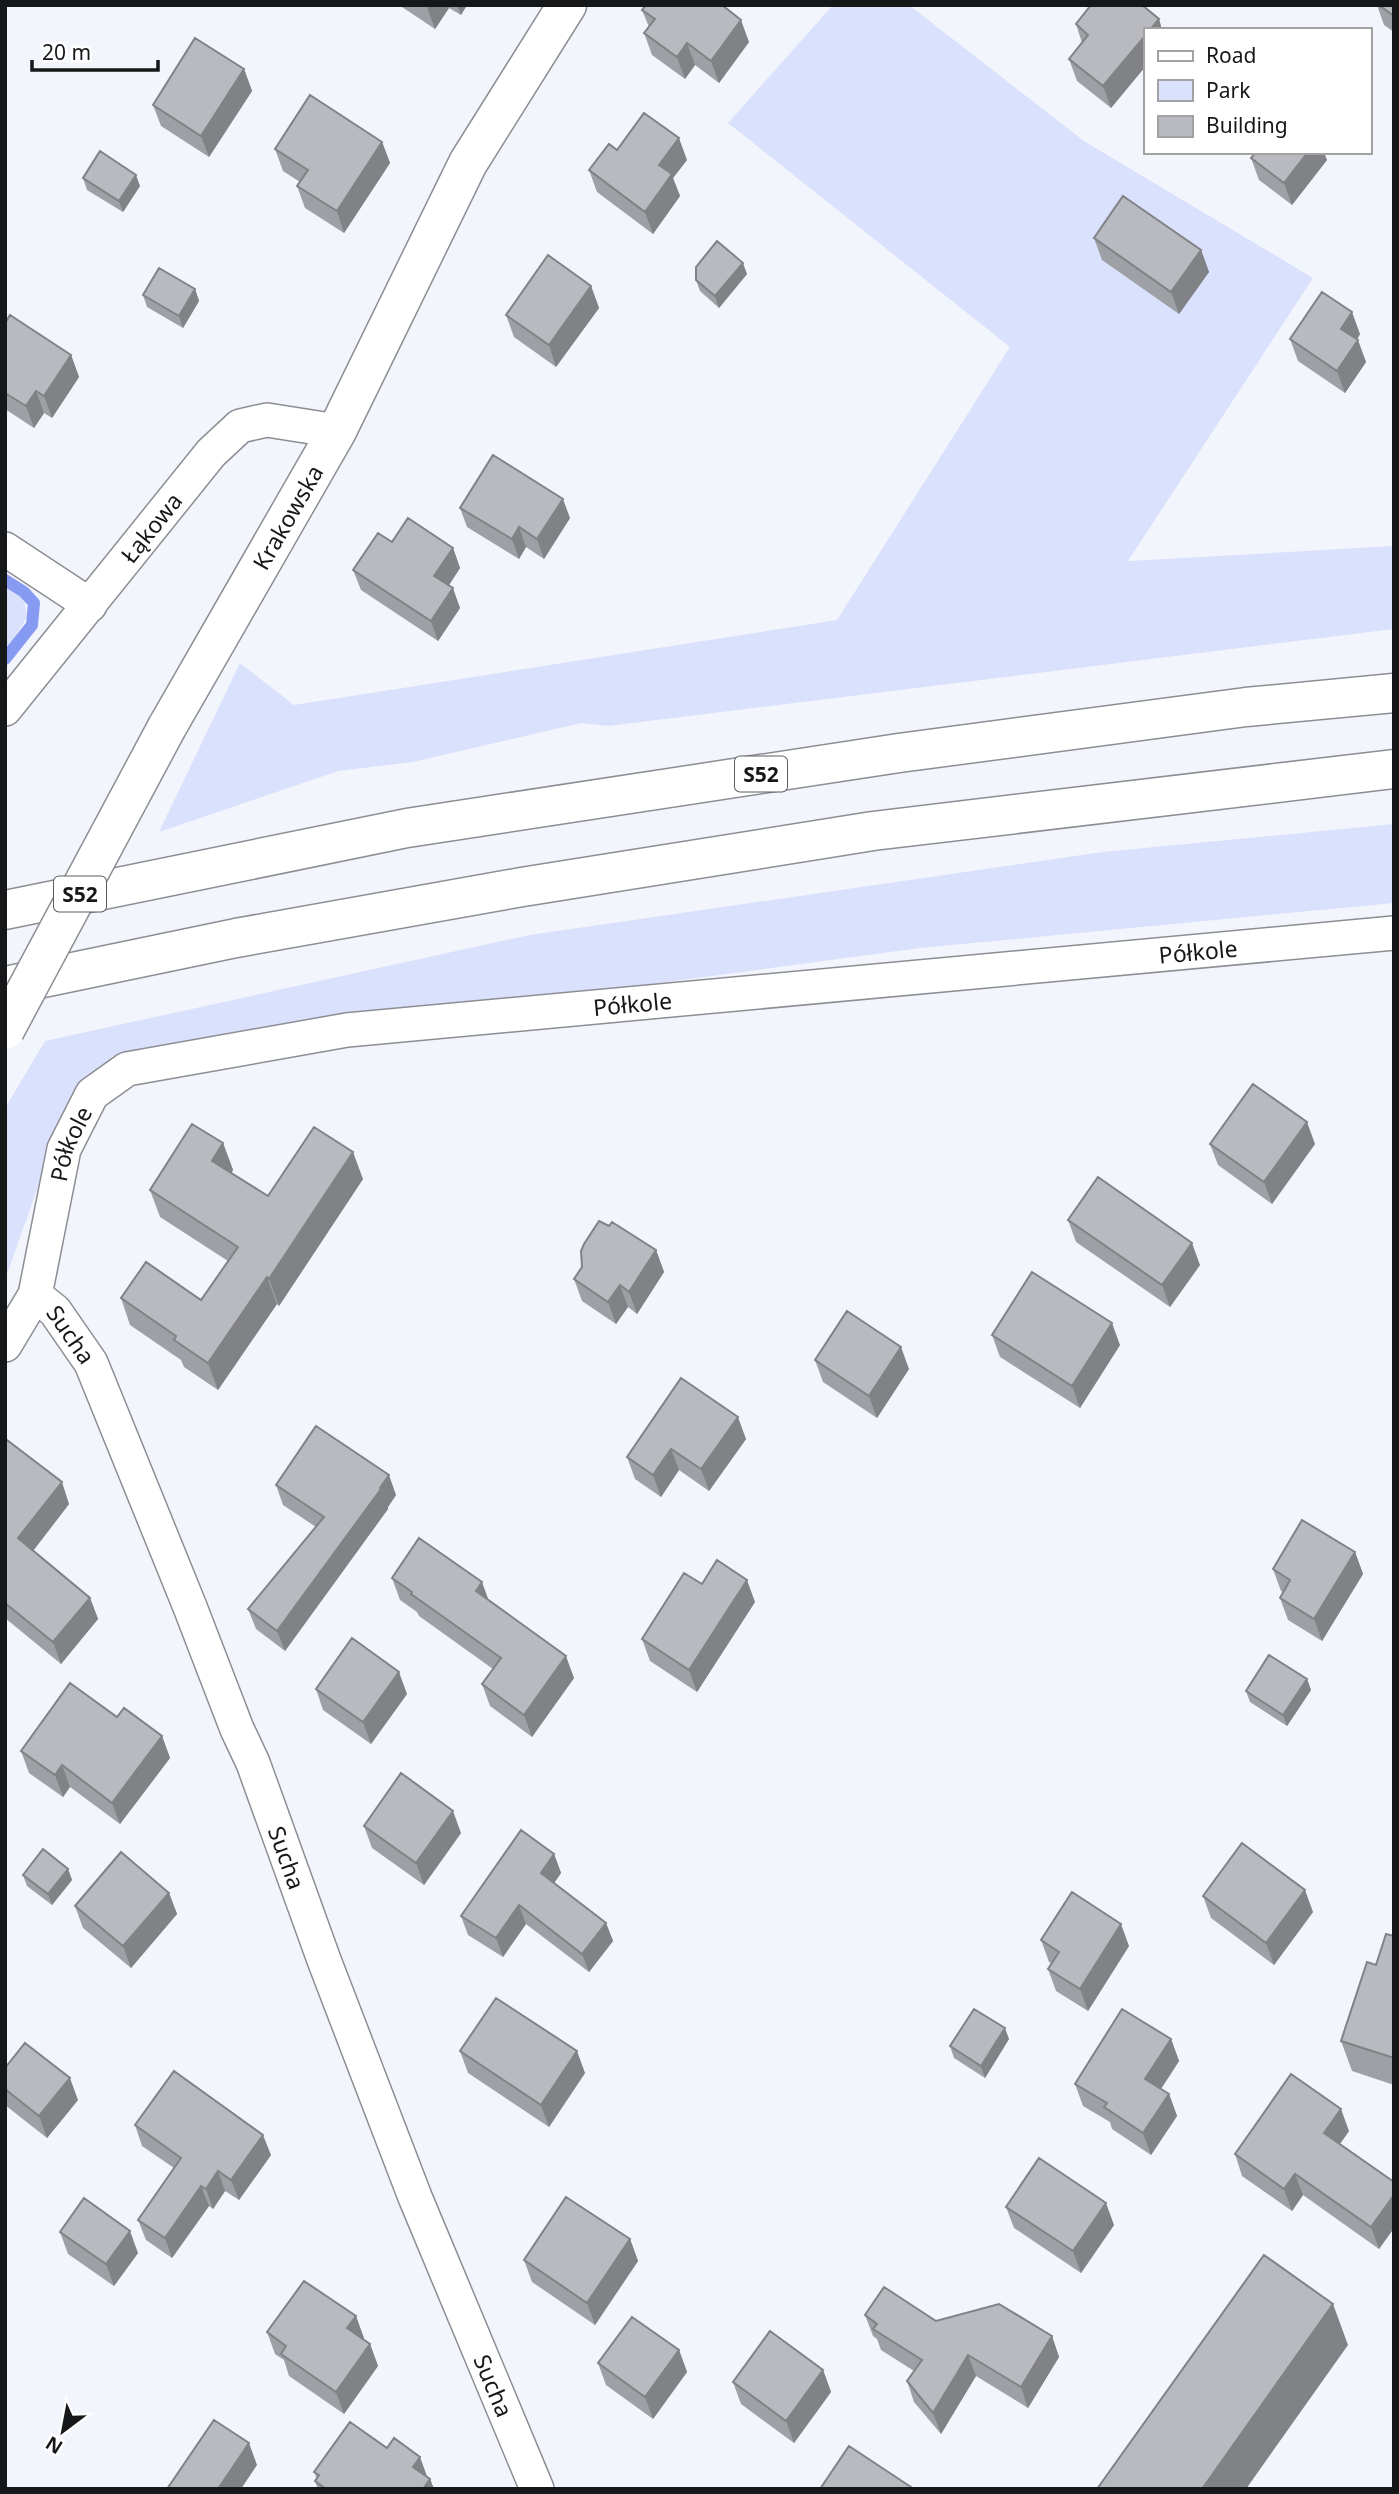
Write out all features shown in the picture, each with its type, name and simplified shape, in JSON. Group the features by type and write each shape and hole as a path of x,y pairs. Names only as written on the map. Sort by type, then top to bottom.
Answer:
{"main road":[{"name":"Krakowska","path":"5,1030 167,727 337,431 468,163 567,5"},
{"name":"S52","path":"5,910 407,828 913,751 1245,706 1394,693"},
{"path":"5,986 236,938 832,837 1394,769"}],"street":[{"name":"Łąkowa","path":"5,709 211,453 240,426 267,420 337,431"},
{"path":"5,549 90,606"},
{"name":"Półkole","path":"36,1295 64,1149 92,1094 127,1069 347,1030 1394,933"},
{"name":"Sucha","path":"5,1345 36,1295 55,1311 91,1363 253,1763 324,1960 420,2210 537,2489"}],"green space":[{"path":"833,5 909,5 1084,141 1313,278 1128,561 1394,546 1394,629 608,726 581,723 413,762 338,771 159,832 240,663 294,705 837,620 1010,347 728,123"},
{"path":"5,587 24,599 27,617 5,654"},
{"path":"1394,824 1394,903 920,948 113,1056 81,1089 53,1144 5,1280 5,1108 45,1041 530,935 1103,852"}],"building":[{"path":"646,5 722,5 741,20 711,61 687,43 677,57 644,33 655,19 642,10"},
{"path":"1091,5 1142,5 1159,19 1152,28 1144,28 1144,37 1103,86 1069,59 1088,35 1076,24"},
{"path":"1379,5 1394,5 1394,16"},
{"path":"195,38 244,69 201,136 153,105"},
{"path":"310,95 382,142 337,211 297,186 308,170 275,149"},
{"path":"644,113 679,138 659,165 672,174 645,212 589,170 609,144 617,150"},
{"path":"100,151 136,175 119,201 83,178"},
{"path":"1254,154 1306,154 1284,183 1251,158"},
{"path":"1123,196 1201,250 1171,292 1094,238"},
{"path":"717,241 743,263 715,296 696,280 696,267"},
{"path":"548,255 591,286 549,345 506,315"},
{"path":"159,268 195,289 179,316 143,295"},
{"path":"1322,292 1352,312 1341,329 1358,340 1337,371 1290,339"},
{"path":"10,315 71,355 44,396 36,391 26,406 5,393 5,323"},
{"path":"493,455 563,499 537,539 519,527 512,539 460,508"},
{"path":"408,518 453,548 434,576 453,588 431,621 353,570 378,533 392,542"},
{"path":"1253,1084 1307,1122 1264,1182 1210,1144"},
{"path":"192,1124 223,1143 212,1161 268,1196 314,1127 353,1152 269,1279 267,1277 208,1363 174,1340 176,1336 121,1298 146,1262 201,1300 238,1247 150,1190"},
{"path":"1098,1177 1192,1243 1162,1285 1068,1220"},
{"path":"599,1221 609,1226 612,1222 656,1250 629,1292 620,1285 608,1302 574,1279 582,1267 581,1251 584,1244"},
{"path":"1032,1272 1112,1323 1072,1386 992,1335"},
{"path":"847,1311 901,1347 869,1396 815,1360"},
{"path":"681,1378 738,1417 701,1469 671,1449 653,1475 627,1457"},
{"path":"316,1426 389,1475 277,1631 248,1609 324,1517 276,1485"},
{"path":"7,1440 62,1482 18,1538 90,1598 53,1642 5,1603"},
{"path":"1302,1520 1355,1552 1314,1619 1280,1598 1290,1580 1273,1569"},
{"path":"419,1538 482,1582 476,1591 566,1656 524,1715 482,1684 501,1658 392,1578"},
{"path":"717,1560 747,1580 689,1670 642,1639 684,1573 702,1584"},
{"path":"352,1638 399,1672 363,1722 316,1689"},
{"path":"1269,1655 1307,1679 1283,1715 1246,1691"},
{"path":"70,1683 117,1717 124,1708 162,1736 112,1803 62,1765 55,1775 21,1751"},
{"path":"401,1773 453,1811 416,1863 364,1826"},
{"path":"521,1830 554,1854 541,1873 606,1923 582,1954 519,1905 496,1938 461,1916"},
{"path":"1242,1843 1305,1890 1266,1943 1203,1896"},
{"path":"43,1849 68,1869 48,1894 23,1875"},
{"path":"121,1852 169,1893 123,1946 75,1906"},
{"path":"1072,1892 1121,1924 1080,1989 1048,1969 1059,1952 1041,1940"},
{"path":"1386,1934 1394,1936 1394,2058 1341,2041 1367,1962 1376,1965"},
{"path":"496,1998 577,2051 541,2105 460,2051"},
{"path":"974,2009 1005,2028 981,2066 950,2046"},
{"path":"1122,2009 1171,2039 1145,2079 1169,2094 1143,2133 1104,2107 1107,2103 1075,2084"},
{"path":"25,2043 70,2078 39,2116 5,2089 5,2068"},
{"path":"174,2071 263,2135 231,2180 218,2171 206,2189 201,2186 165,2238 138,2220 181,2158 135,2125"},
{"path":"1291,2074 1341,2109 1324,2133 1394,2182 1394,2195 1371,2227 1295,2174 1284,2189 1235,2154"},
{"path":"1039,2158 1106,2203 1073,2251 1006,2207"},
{"path":"566,2197 630,2239 587,2303 524,2260"},
{"path":"84,2198 130,2231 106,2264 60,2232"},
{"path":"1264,2255 1333,2304 1202,2489 1097,2489"},
{"path":"304,2281 356,2316 347,2328 370,2344 336,2392 281,2354 286,2346 267,2332"},
{"path":"884,2287 936,2321 999,2304 1052,2336 1021,2387 968,2355 933,2413 907,2381 922,2360 873,2329 877,2324 865,2315"},
{"path":"632,2317 679,2350 645,2397 598,2363"},
{"path":"770,2331 823,2370 786,2421 733,2382"},
{"path":"214,2420 249,2443 218,2489 167,2489"},
{"path":"350,2422 387,2448 394,2438 420,2457 413,2467 430,2479 423,2489 326,2489 315,2481 319,2475 314,2472"},
{"path":"849,2446 911,2487 910,2489 820,2489"}],"waterway":[{"path":"5,580 24,592 34,603 32,625 5,659"}]}
